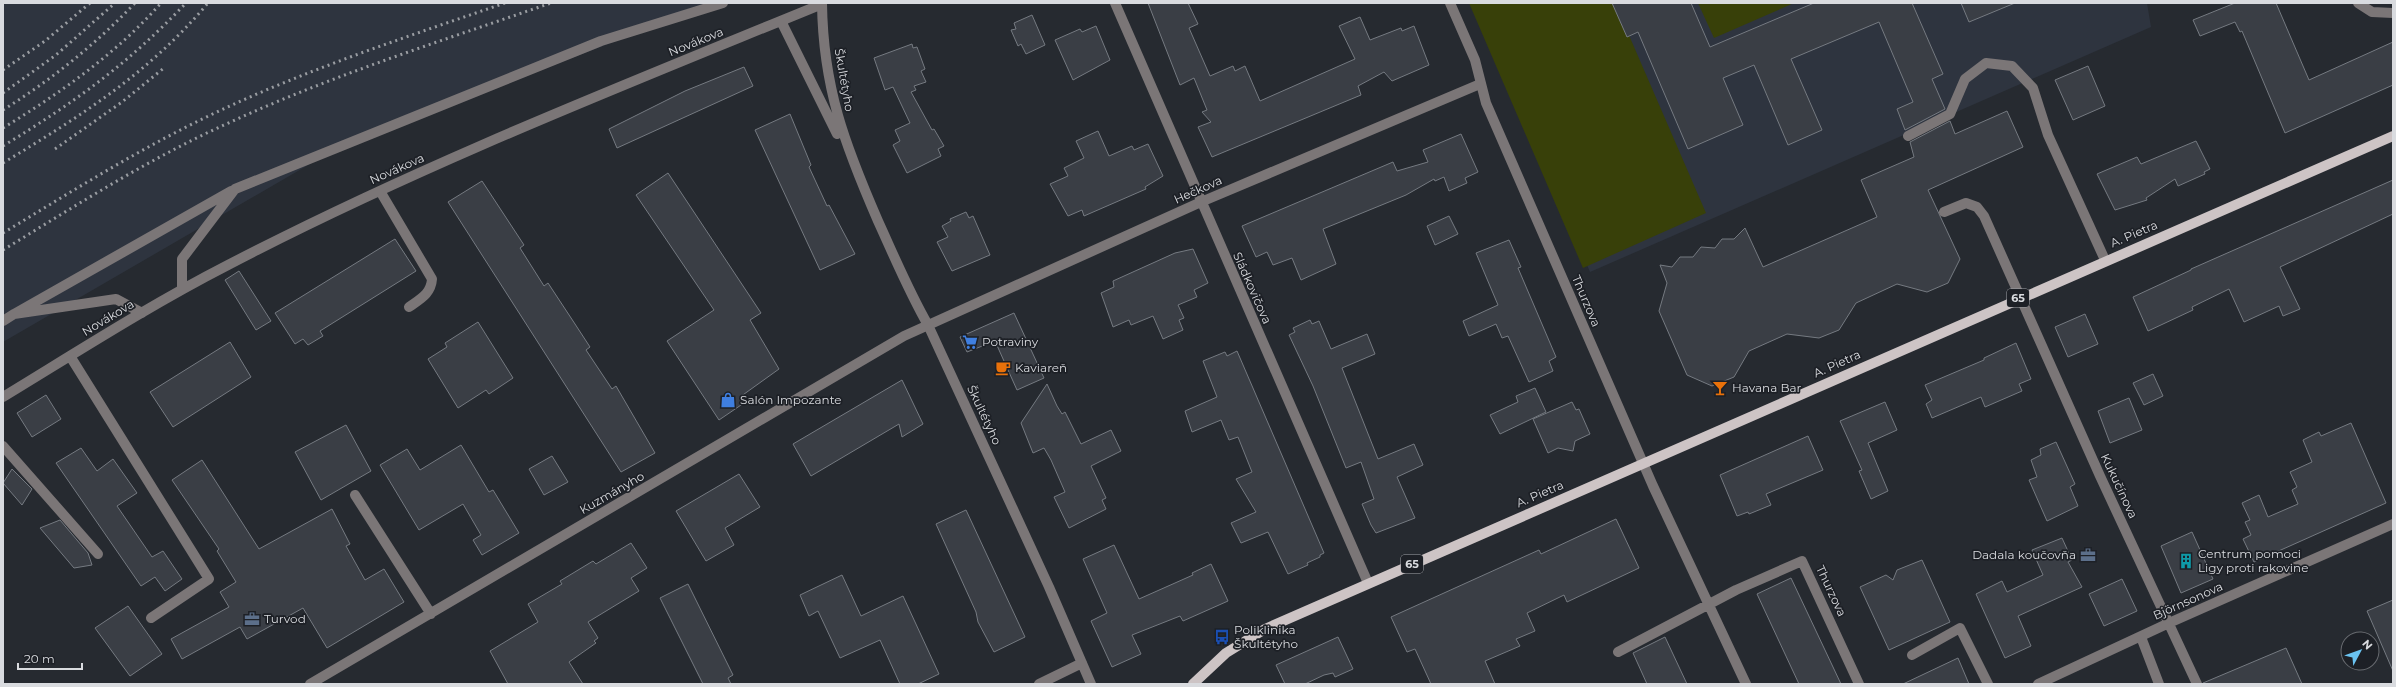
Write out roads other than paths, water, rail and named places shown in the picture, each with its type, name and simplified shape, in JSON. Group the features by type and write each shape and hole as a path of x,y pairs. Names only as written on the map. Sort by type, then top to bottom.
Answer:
{"main road":[{"name":"A. Pietra","path":"1193,684 1226,653 1265,629 2020,297 2393,136"}],"street":[{"path":"3,321 235,189 602,41 723,3"},
{"name":"Sládkovičova","path":"1115,3 1368,584"},
{"name":"Thurzova","path":"1450,3 1475,60 1486,103 1643,464 1708,606 1746,684"},
{"path":"2358,3 2372,12 2393,13"},
{"name":"Novákova","path":"3,397 182,289 294,231 380,190 542,119 822,4"},
{"name":"Škultétyho","path":"822,4 830,86 840,128 851,159"},
{"name":"Škultétyho","path":"781,21 851,159 914,300 928,325 1052,594 1091,684"},
{"path":"1908,136 1950,114 1965,79 1986,63 2012,66 2033,88 2048,135 2105,260"},
{"name":"Hečkova","path":"928,325 1201,202 1480,84"},
{"path":"182,289 182,259 235,189"},
{"path":"380,190 432,280 432,286 427,294 410,307"},
{"name":"Kukučínova","path":"1944,212 1966,203 1977,207 1984,216 2197,684"},
{"path":"14,314 116,299 142,313"},
{"name":"Kuzmányho","path":"310,684 897,340 928,325"},
{"path":"70,356 209,580 151,618"},
{"path":"3,446 98,554"},
{"path":"355,495 431,614"},
{"name":"Björnsonova","path":"2038,684 2169,623 2393,524"},
{"name":"Thurzova","path":"1618,652 1736,590 1802,561 1859,684"},
{"path":"1912,655 1960,628 1988,684"},
{"path":"2141,637 2159,684"},
{"path":"1039,684 1082,663"}],"railway":[{"path":"3,70 45,41 90,3"},
{"path":"3,93 56,55 115,3"},
{"path":"3,110 56,74 105,33 135,3"},
{"path":"3,128 66,87 86,72 144,22 161,3"},
{"path":"3,146 54,114 100,81 143,45 186,3"},
{"path":"3,163 60,128 113,92 162,51 208,3"},
{"path":"3,233 136,154 219,111 254,95 325,67 397,40 505,3"},
{"path":"3,250 139,168 224,125 264,107 345,75 427,45 551,3"},
{"path":"55,149 122,102 164,68"}],"place":[{"name":"Potraviny","path":"970,342"},
{"name":"Kaviareň","path":"1003,368"},
{"name":"Havana Bar","path":"1720,388"},
{"name":"Salón Impozante","path":"728,400"},
{"name":"Dadala koučovňa","path":"2088,555"},
{"name":"Centrum pomoci Ligy proti rakovine","path":"2186,561"},
{"name":"Turvod","path":"252,619"},
{"name":"Poliklinika Škultétyho","path":"1222,637"}]}
